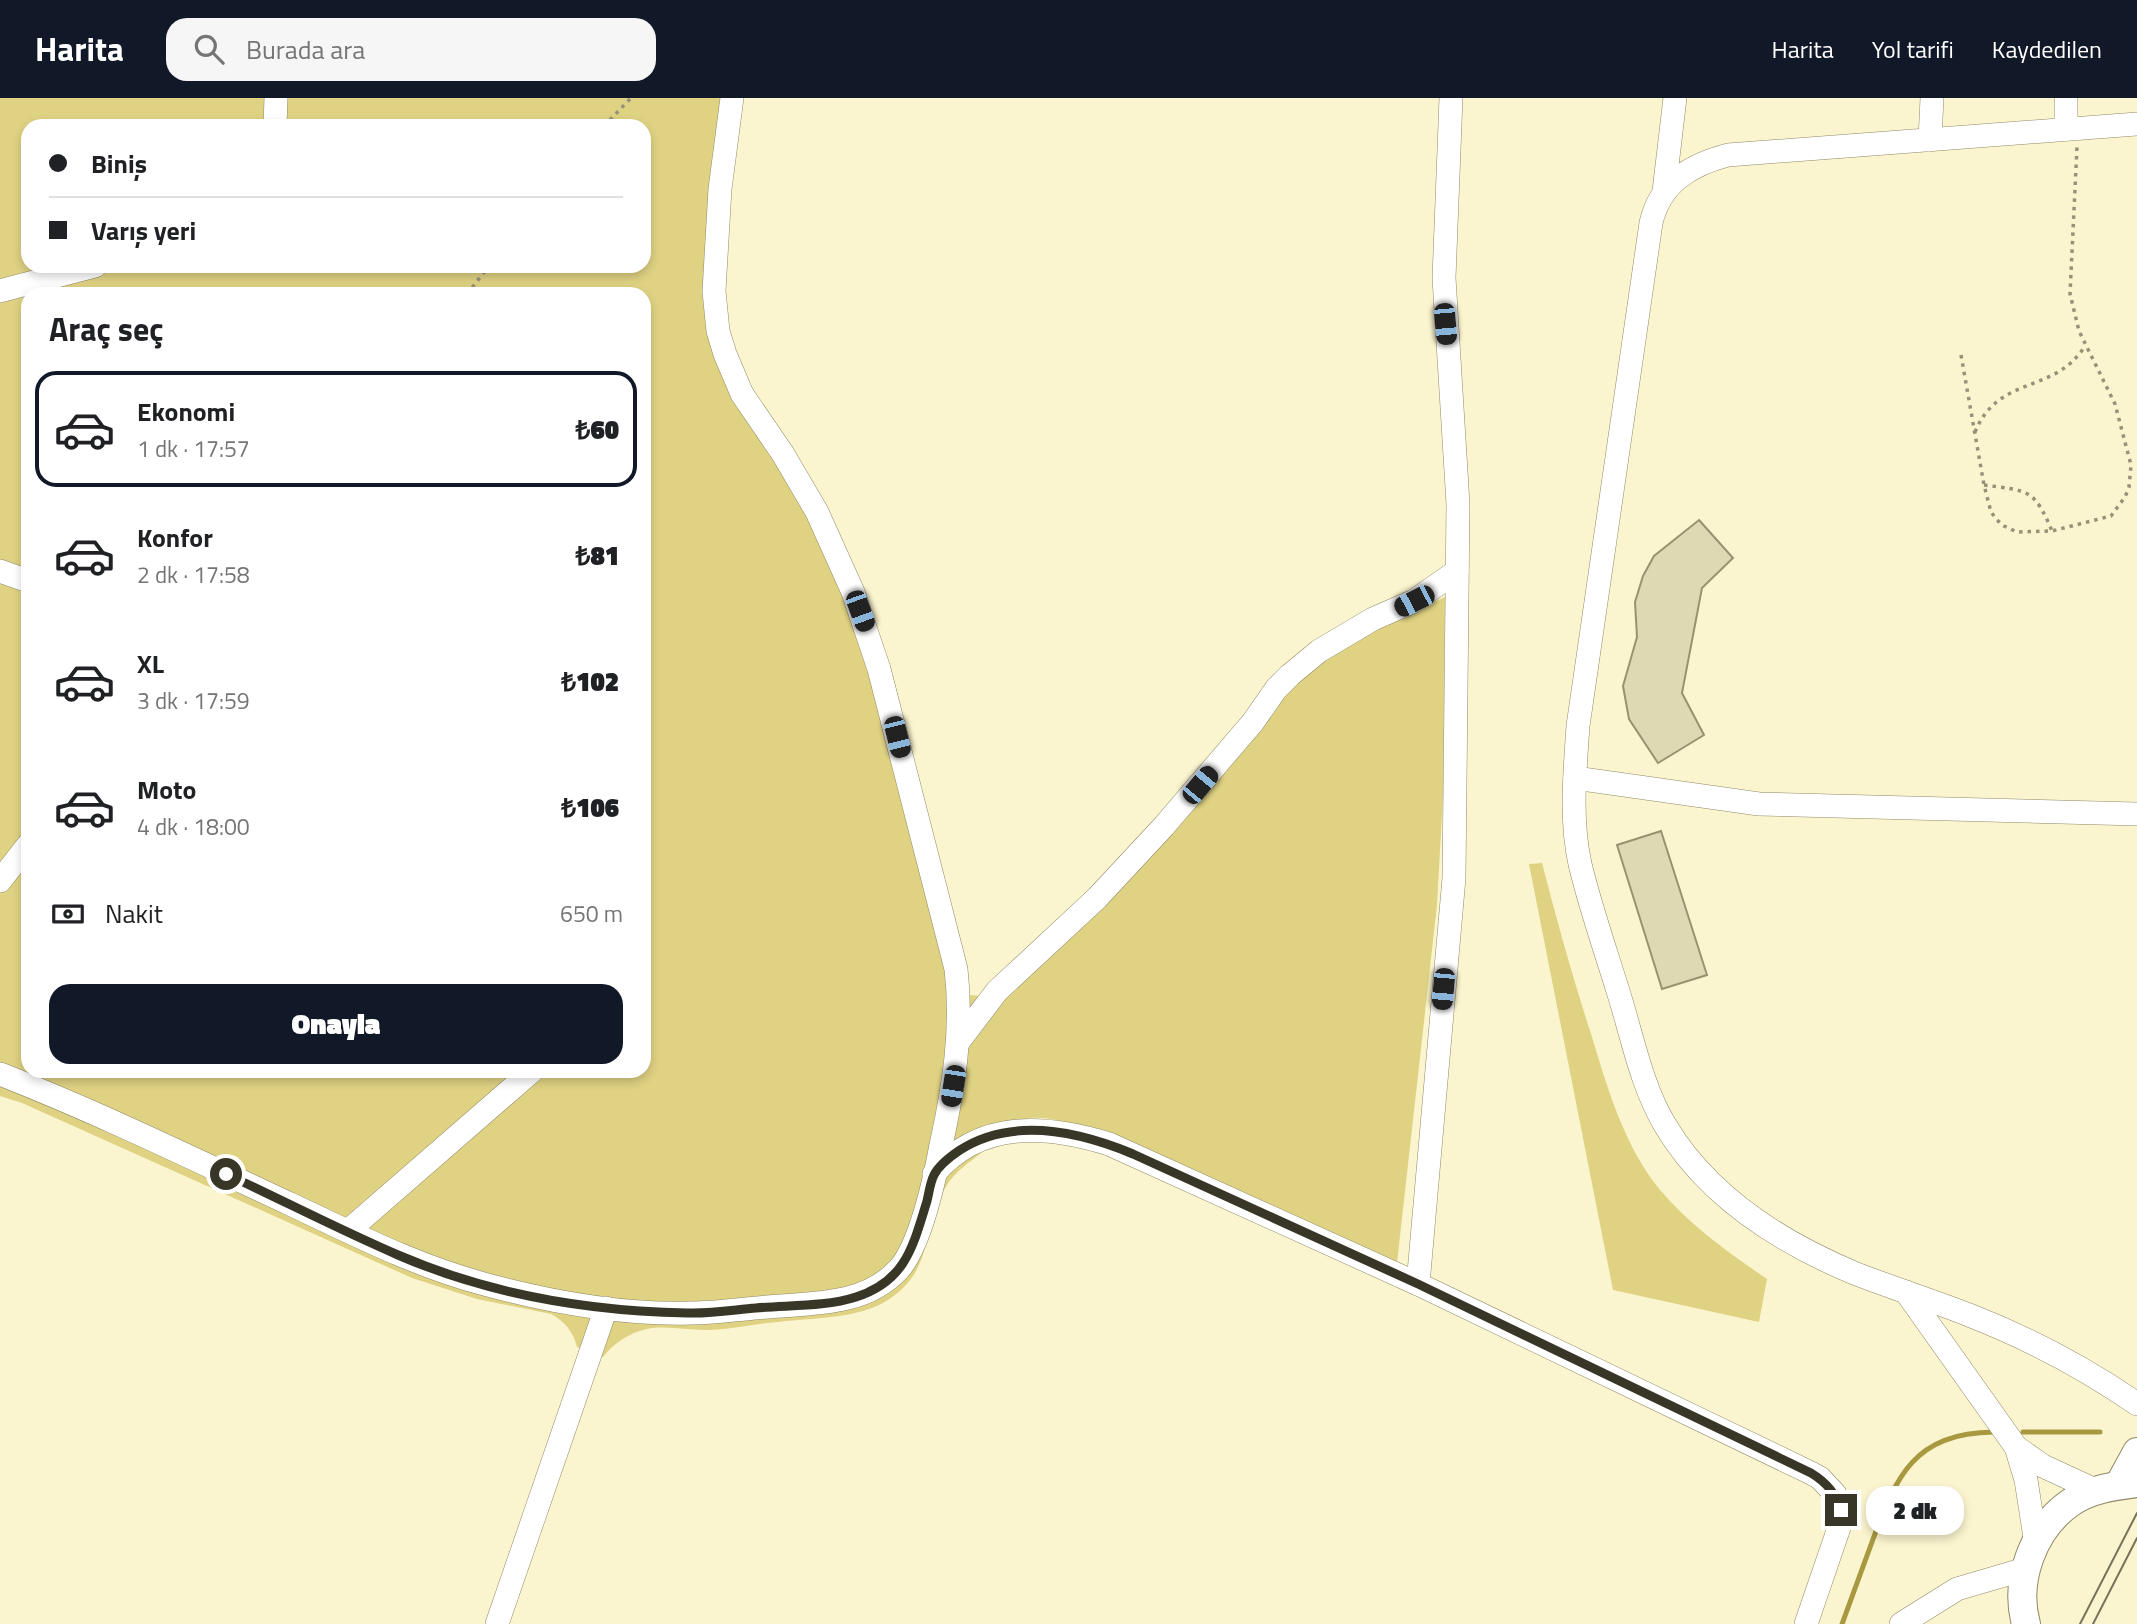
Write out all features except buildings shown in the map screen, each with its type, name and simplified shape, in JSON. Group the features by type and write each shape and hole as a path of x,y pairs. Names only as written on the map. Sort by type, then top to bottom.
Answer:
{"main road":[{"path":"2026,1624 2021,1609 2030,1556 2042,1532 2070,1503 2118,1486 2137,1452"}],"street":[{"path":"275,119 276,98"},
{"path":"0,1074 80,1106 398,1255 481,1283 564,1302 606,1308 690,1313 831,1302 857,1297 891,1278 909,1257 934,1175 949,1108 959,1041 959,993 951,944 867,630 822,522 783,454 742,394 718,331 714,291 715,265 723,153 732,98"},
{"path":"1418,1284 1454,878 1457,463 1445,324 1444,278 1451,98"},
{"path":"1664,191 1675,98"},
{"path":"1930,140 1932,98"},
{"path":"2066,98 2072,129"},
{"path":"2137,124 1728,155 1685,172 1664,191 1653,212 1651,223 1578,726 1575,778 1579,862 1645,1081 1653,1102 1690,1161 1723,1195 1773,1231 1826,1260 1970,1315 2046,1350 2137,1404"},
{"path":"0,291 68,273"},
{"path":"0,570 21,578"},
{"path":"959,1041 997,991 1097,898 1164,826 1236,743 1290,675 1335,641 1414,601 1457,571"},
{"path":"1575,778 1759,804 2137,814"},
{"path":"0,881 21,854"},
{"path":"348,1231 524,1078"},
{"path":"934,1175 955,1153 992,1136 1043,1130 1084,1136 1133,1154 1418,1284 1820,1478 1835,1494 1842,1519 1806,1624"},
{"path":"1901,1624 1957,1589 2030,1556 2026,1479 2016,1447 1906,1292"},
{"path":"497,1624 606,1308"},
{"path":"2016,1447 2043,1466 2118,1486"}],"path":[{"path":"611,119 631,98"},
{"path":"1961,355 1984,485 1992,512 2004,526 2017,532 2052,531 2111,516 2129,487 2131,465 2119,416 2105,382 2085,346 2073,313 2070,294 2072,129"},
{"path":"472,287 484,273"},
{"path":"1974,434 1984,414 2000,398 2020,387 2063,371 2072,364 2085,346"},
{"path":"1984,485 2017,489 2033,496 2052,531"}],"shaded area":[{"path":"0,98 739,98 721,272 726,347 818,505 969,995 981,996 996,1008 1275,700 1343,644 1445,597 1443,796 1437,905 1397,1263 1080,1126 1051,1119 1028,1118 1013,1125 948,1183 937,1206 919,1265 900,1291 883,1303 857,1313 827,1318 725,1329 647,1329 622,1339 603,1357 577,1347 568,1328 551,1314 477,1299 412,1278 22,1103 0,1096"},
{"path":"1542,863 1565,950 1611,1098 1628,1137 1648,1174 1673,1204 1711,1239 1767,1279 1759,1322 1613,1290 1529,864"}],"waterway":[{"path":"1842,1624 1881,1518 1900,1478 1927,1450 1945,1440 1967,1434 1994,1432"},
{"path":"2023,1432 2100,1432"}],"tram line":[{"path":"2080,1624 2137,1513"},
{"path":"2093,1624 2137,1538"}],"route":[{"path":"226,1174 398,1255 481,1283 564,1302 606,1308 690,1313 844,1300 869,1292 891,1278 909,1257 934,1175 955,1153 979,1139 1004,1133 1043,1130 1084,1136 1133,1154 1418,1284 1811,1473 1820,1478 1835,1494 1841,1510"}]}
